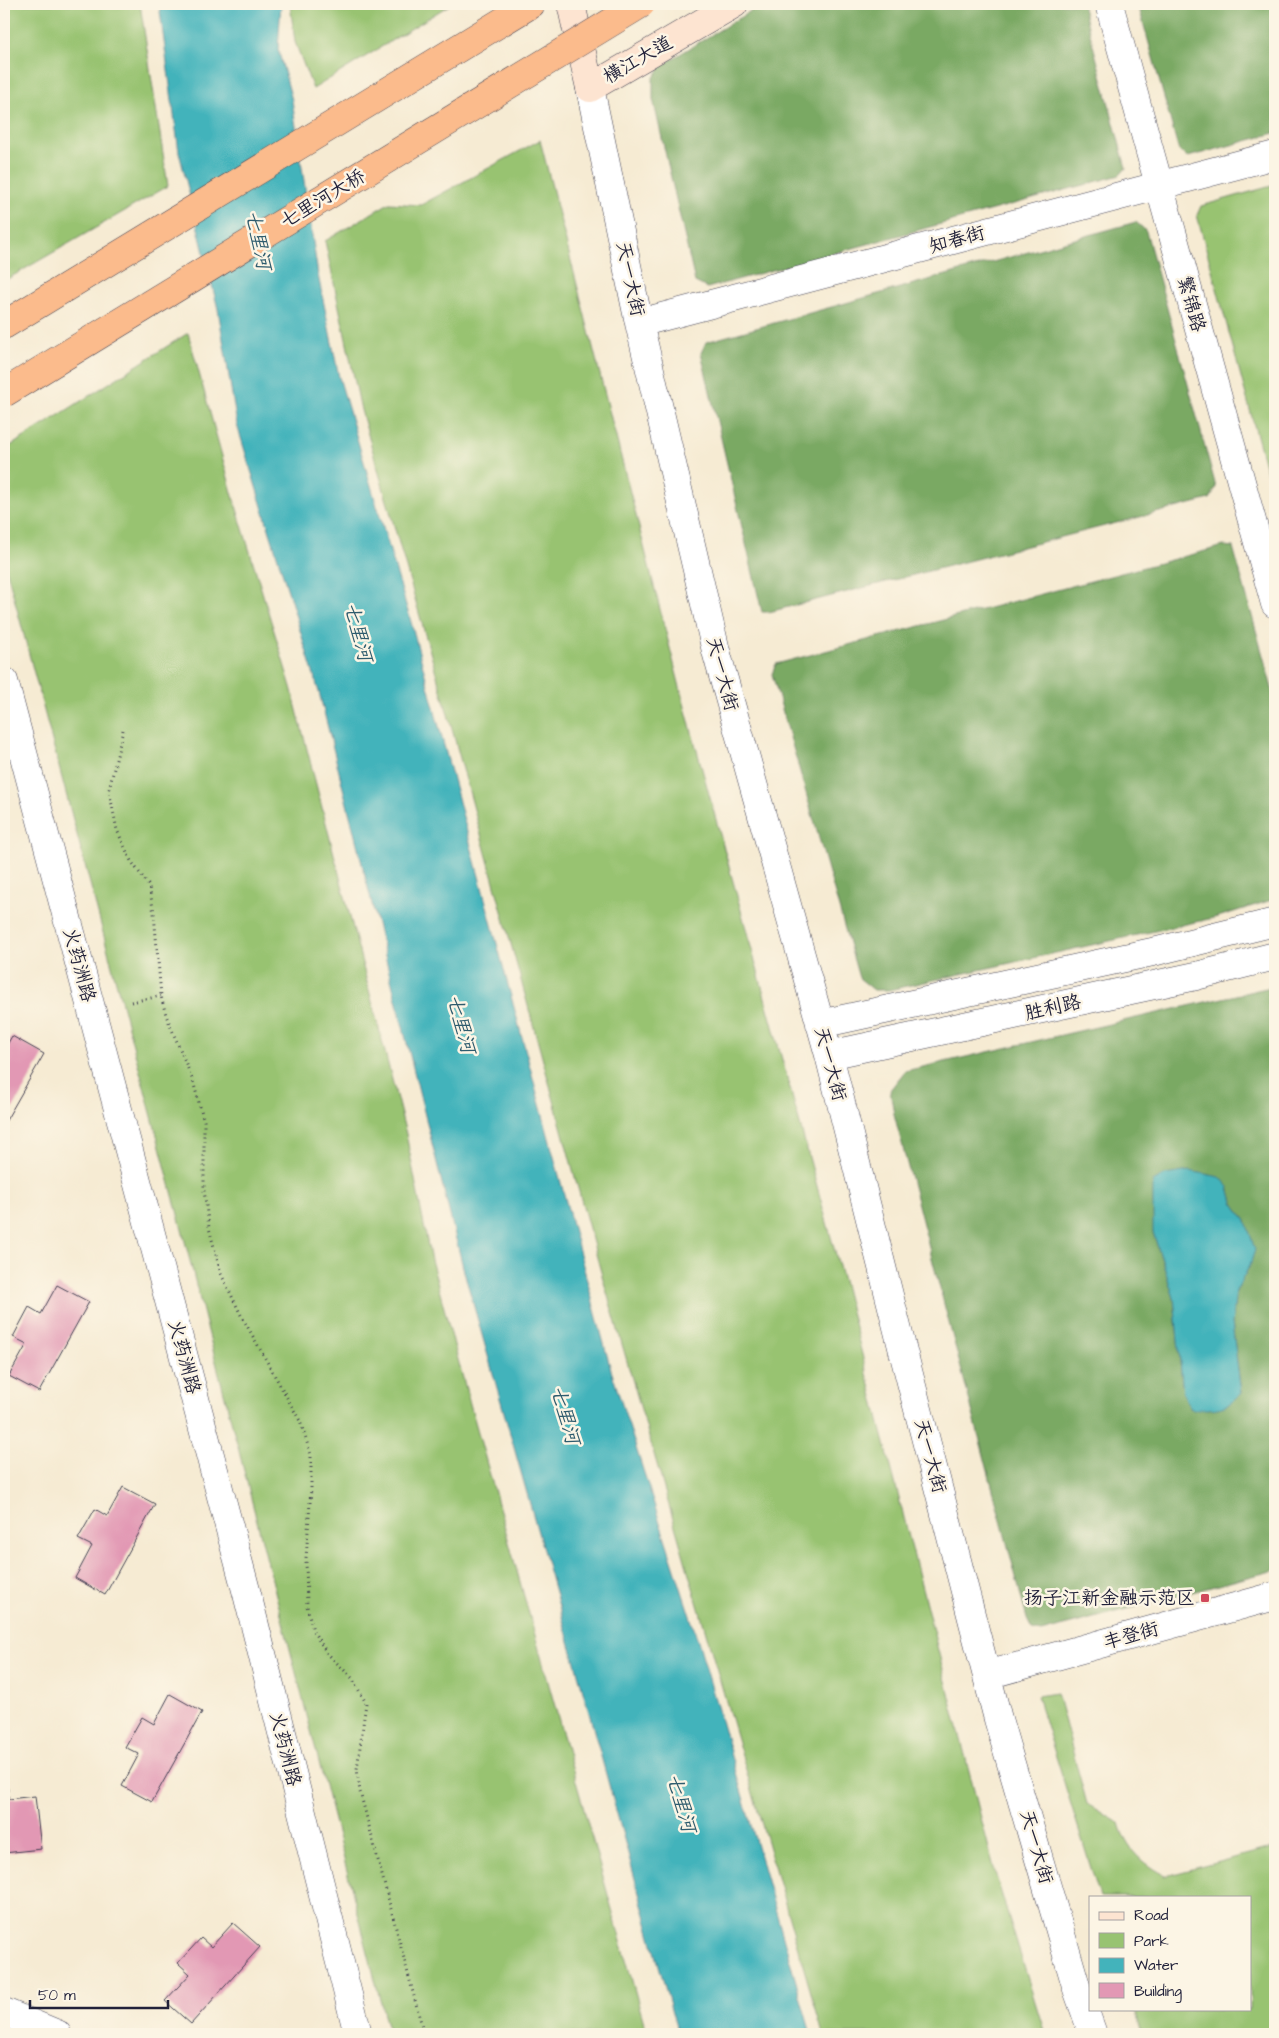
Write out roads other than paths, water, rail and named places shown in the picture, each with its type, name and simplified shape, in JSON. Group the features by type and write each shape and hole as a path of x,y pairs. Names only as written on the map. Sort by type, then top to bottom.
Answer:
{"highway":[{"path":"4,325 531,4"},
{"name":"七里河大桥","path":"4,393 641,4"}],"main road":[{"name":"横江大道","path":"571,4 590,88 734,4"}],"street":[{"name":"繁锦路","path":"1110,4 1158,187 1275,604"},
{"name":"天一大街","path":"590,88 638,323 716,651 829,1055 987,1675 1074,1979 1093,2034"},
{"name":"知春街","path":"638,323 1275,155"},
{"name":"火药洲路","path":"4,681 247,1594 355,2029"},
{"path":"820,1024 1157,951 1275,922"},
{"name":"胜利路","path":"829,1055 1177,980 1275,956"},
{"name":"丰登街","path":"987,1675 1275,1596"},
{"path":"4,2012 57,2034"}],"water":[{"name":"七里河","path":"159,4 281,4 278,49 292,100 318,275 339,377 411,622 611,1370 700,1647 811,2034 678,2034 465,1275 319,692 237,425 218,309 179,152"},
{"path":"1190,1171 1220,1177 1229,1187 1233,1202 1246,1221 1255,1250 1250,1265 1236,1291 1232,1323 1241,1393 1236,1399 1225,1406 1212,1409 1191,1409 1183,1393 1174,1298 1153,1232 1153,1182 1165,1175"}],"place":[{"name":"扬子江新金融示范区","path":"1205,1598"}]}
